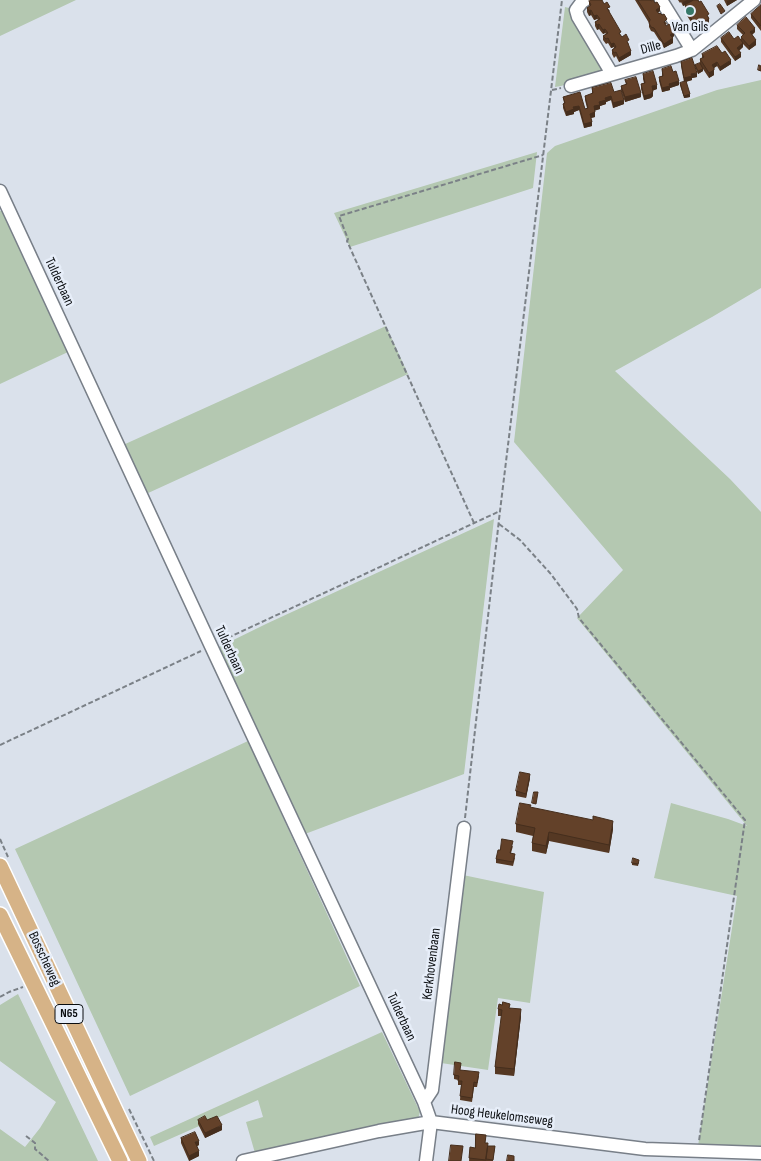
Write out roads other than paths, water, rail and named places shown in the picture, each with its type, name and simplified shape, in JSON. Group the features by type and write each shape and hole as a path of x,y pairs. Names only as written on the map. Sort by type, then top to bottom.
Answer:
{"main road":[{"name":"Bosscheweg","path":"0,866 139,1161"},
{"name":"Bosscheweg","path":"0,915 120,1161"}],"street":[{"path":"585,0 576,10 578,17 612,74"},
{"path":"661,0 692,50"},
{"name":"Dille","path":"570,86 692,50 754,0"},
{"name":"Tulderbaan","path":"0,191 424,1102 431,1122"},
{"name":"Kerkhovenbaan","path":"424,1102 432,1090 464,828"},
{"path":"426,1161 431,1122"},
{"name":"Hoog Heukelomseweg","path":"243,1161 379,1130 431,1122 645,1149 761,1153"}],"place":[{"name":"Van Gils","path":"690,11"}]}
